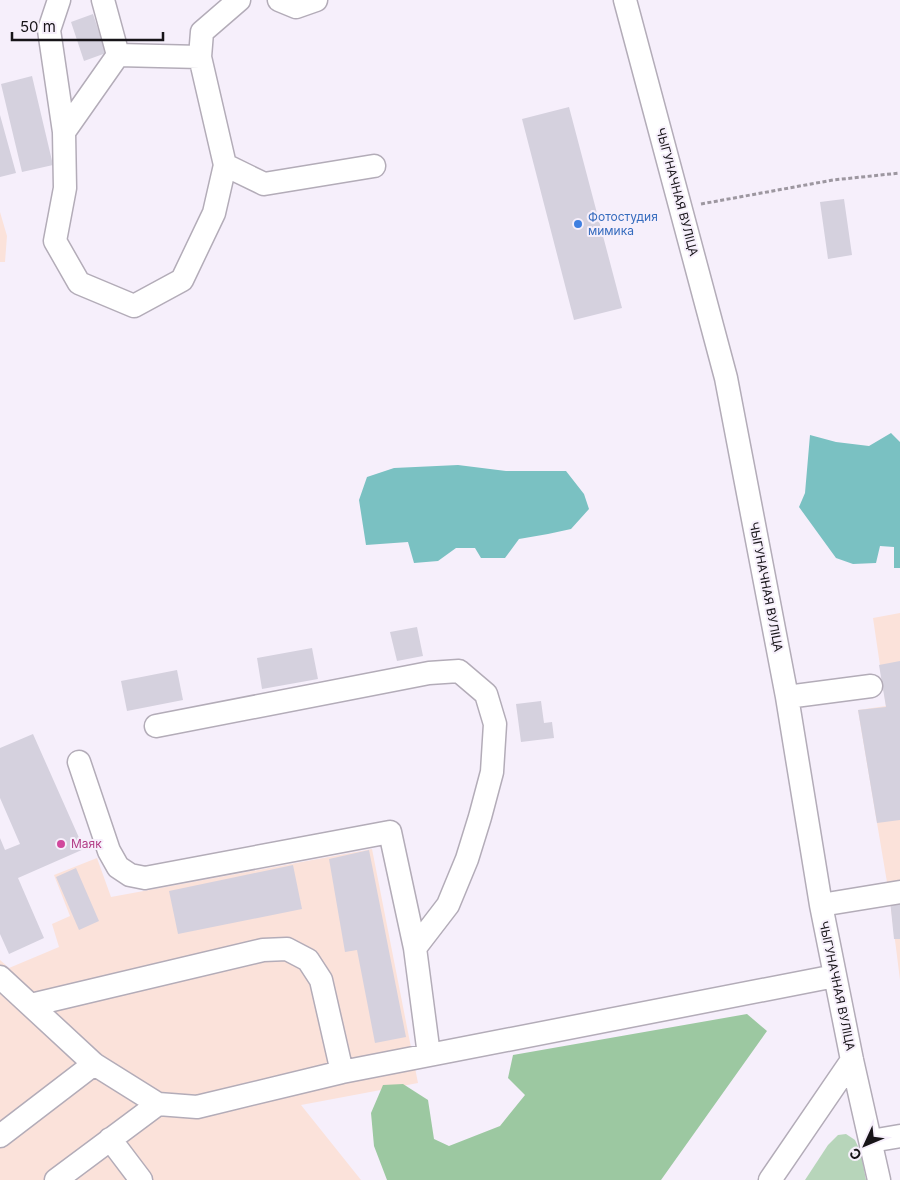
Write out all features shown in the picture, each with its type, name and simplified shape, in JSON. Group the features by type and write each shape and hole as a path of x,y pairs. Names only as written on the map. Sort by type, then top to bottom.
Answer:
{"street":[{"path":"59,0 50,30 64,132 65,188 55,240 79,283 134,306 182,280 214,213 225,165 200,57 202,32 239,0"},
{"path":"103,0 118,55"},
{"path":"279,0 296,7 316,0"},
{"name":"ЧЫГУНАЧНАЯ ВУЛІЦА","path":"625,0 726,378 787,697 821,906 852,1060 879,1180"},
{"path":"64,132 118,55"},
{"path":"118,55 200,57"},
{"path":"225,165 264,184 374,166"},
{"path":"156,726 429,673 459,671 486,694 495,724 492,772 467,860 448,905 415,948"},
{"path":"787,697 871,686"},
{"path":"78,762 109,852 118,867 130,875 145,878 390,832 415,948 429,1055"},
{"path":"821,906 900,892"},
{"path":"31,1005 263,950 287,949 308,960 321,980 342,1072"},
{"path":"0,977 94,1064 158,1104 197,1107 342,1072 835,976"},
{"path":"770,1180 852,1060"},
{"path":"0,1136 94,1064"},
{"path":"56,1180 158,1104"},
{"path":"871,1141 900,1136"},
{"path":"110,1139 141,1180"}],"path":[{"path":"681,207 833,180 900,173"}],"shaded area":[{"path":"0,212 7,236 5,262 0,262"},
{"path":"900,613 900,980 890,900 858,710 886,706 873,618"},
{"path":"372,849 418,1083 301,1105 361,1180 0,1180 0,960 9,968 59,947 52,924 70,916 54,875 97,858 111,897"}],"green space":[{"path":"747,1014 767,1031 661,1180 387,1180 374,1146 371,1113 383,1085 403,1084 428,1100 434,1139 449,1146 500,1126 525,1095 508,1078 513,1055"},
{"path":"846,1134 855,1140 861,1153 866,1180 805,1180 828,1145 838,1135"}],"water":[{"path":"891,433 900,442 900,568 894,568 894,547 880,546 876,563 853,564 836,558 799,507 805,493 810,435 836,442 869,446"},
{"path":"458,465 506,471 566,471 584,494 589,509 571,529 519,539 505,558 481,558 475,548 456,548 438,561 414,563 408,542 366,545 359,500 367,477 394,468"}],"building":[{"path":"93,14 106,53 84,61 71,22"},
{"path":"32,76 53,165 22,172 1,84"},
{"path":"569,107 622,308 574,320 522,119"},
{"path":"0,115 16,173 0,177"},
{"path":"844,199 852,255 828,259 820,202"},
{"path":"417,627 423,656 397,661 390,632"},
{"path":"312,648 318,679 262,689 257,658"},
{"path":"900,661 900,820 877,823 858,710 886,707 879,665"},
{"path":"177,670 183,700 127,711 121,681"},
{"path":"541,701 544,723 552,722 554,738 521,742 516,704"},
{"path":"33,734 84,849 18,878 44,938 9,954 0,934 0,838 5,850 20,844 0,798 0,748"},
{"path":"369,850 406,1037 375,1043 357,950 345,952 329,859"},
{"path":"293,865 302,909 178,934 169,891"},
{"path":"76,868 99,921 79,930 56,877"},
{"path":"900,899 900,939 894,939 890,900"}],"place":[{"name":"Фотостудия мимика","path":"578,224"},
{"name":"Маяк","path":"61,844"}]}
